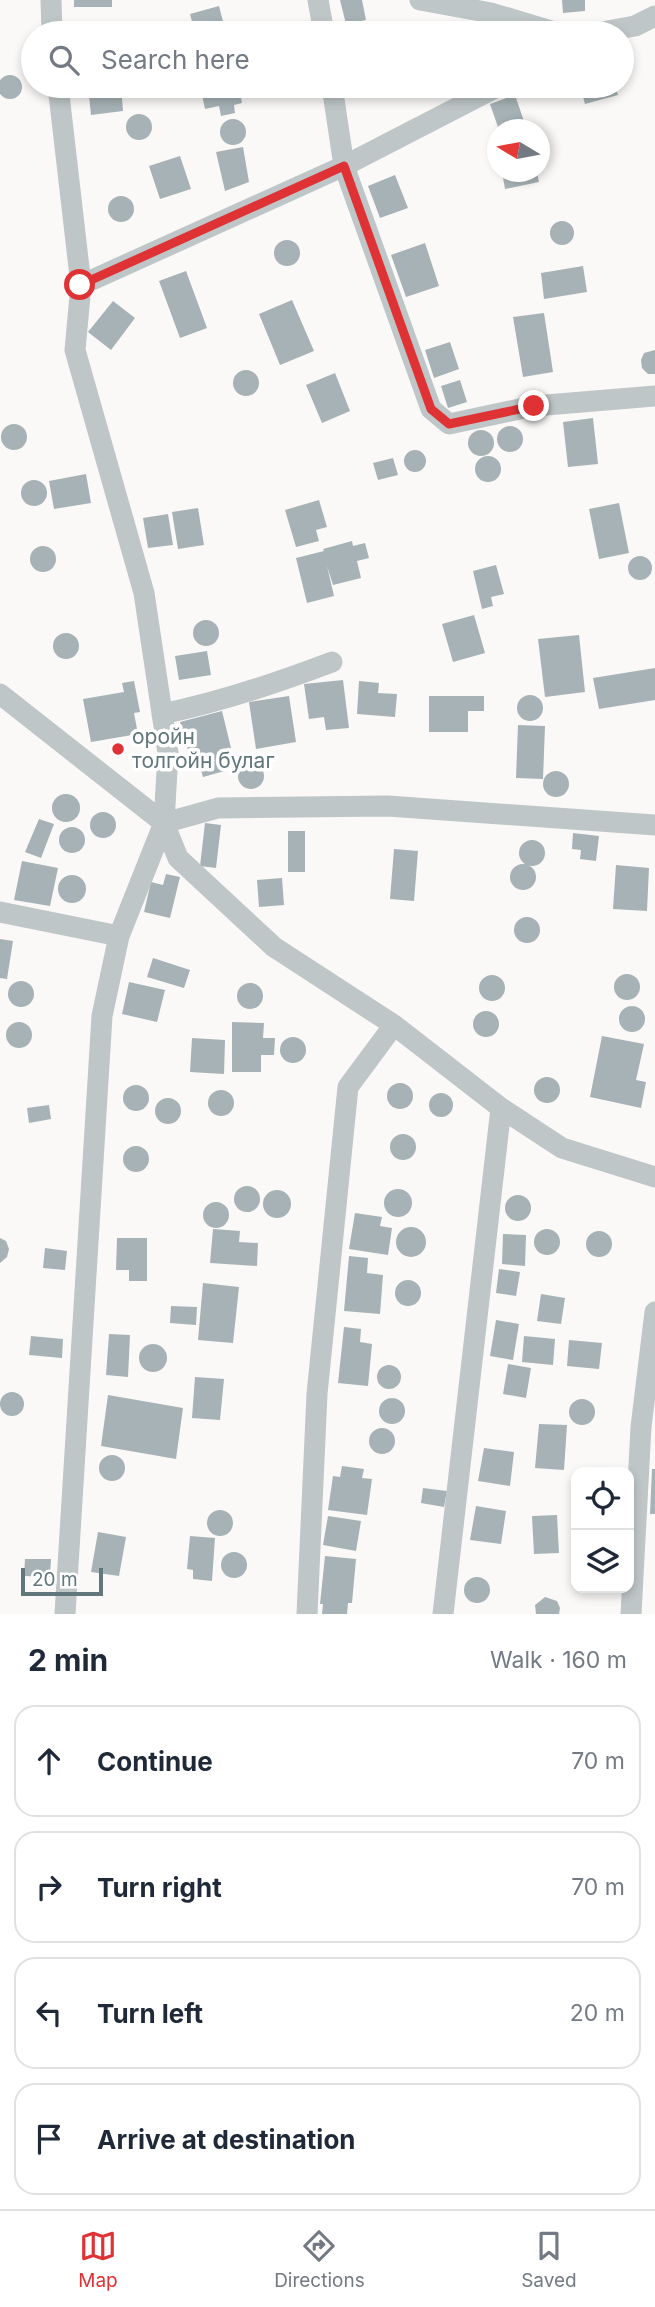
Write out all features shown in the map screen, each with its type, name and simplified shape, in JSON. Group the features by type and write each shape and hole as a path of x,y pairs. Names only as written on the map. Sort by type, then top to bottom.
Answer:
{"street":[{"path":"51,0 52,21"},
{"path":"318,0 322,21"},
{"path":"420,0 491,13 518,21"},
{"path":"634,26 655,16"},
{"path":"59,98 80,285 75,350 144,593 168,753 164,823 119,936 102,1016 65,1614"},
{"path":"334,98 344,166 431,409 449,424 534,406 655,396"},
{"path":"80,285 344,166 476,98"},
{"path":"162,714 191,708 293,677 332,662"},
{"path":"0,694 164,823 178,858 274,947 394,1025 501,1108 562,1148 655,1177"},
{"path":"164,823 218,808 388,806 655,825"},
{"path":"0,912 119,936"},
{"path":"307,1614 317,1394 348,1087 394,1025"},
{"path":"443,1614 501,1108"},
{"path":"631,1614 641,1427 655,1312"}],"building":[{"path":"74,0 112,0 112,7 74,7"},
{"path":"340,0 362,0 366,20 345,21"},
{"path":"562,0 585,0 585,11 563,13"},
{"path":"219,6 223,21 192,21 190,14"},
{"path":"10,75 19,78 19,96 10,99 1,96 1,78"},
{"path":"89,98 122,98 123,111 91,115"},
{"path":"203,98 241,98 242,103 234,105 235,113 221,116 219,106 205,109"},
{"path":"507,98 516,98 523,119 495,119 490,104"},
{"path":"583,98 607,98 585,104"},
{"path":"139,114 148,118 152,127 148,136 139,140 130,136 126,127 130,118"},
{"path":"233,119 242,123 246,132 242,141 233,145 224,141 220,132 224,123"},
{"path":"243,147 249,182 225,191 216,152"},
{"path":"180,156 191,189 160,199 149,166"},
{"path":"395,175 408,208 380,218 368,186"},
{"path":"504,182 539,182 505,189"},
{"path":"121,196 130,200 134,209 130,218 121,222 112,218 108,209 112,200"},
{"path":"562,221 570,225 574,233 570,241 562,245 554,241 550,233 554,225"},
{"path":"287,240 296,244 300,253 296,262 287,266 278,262 274,253 278,244"},
{"path":"425,243 439,286 406,297 391,255"},
{"path":"583,266 587,292 544,299 541,273"},
{"path":"186,271 207,328 180,338 159,281"},
{"path":"292,300 314,351 280,365 259,314"},
{"path":"113,301 135,318 111,350 88,332"},
{"path":"544,313 553,372 523,377 513,317"},
{"path":"450,342 459,369 434,378 425,350"},
{"path":"655,350 655,374 648,374 642,368 641,360 644,353"},
{"path":"246,370 255,374 259,383 255,392 246,396 237,392 233,383 237,374"},
{"path":"335,373 350,411 322,423 306,385"},
{"path":"460,380 467,402 448,408 441,386"},
{"path":"593,418 598,464 568,467 563,422"},
{"path":"14,424 23,428 27,437 23,446 14,450 5,446 1,437 5,428"},
{"path":"510,426 519,430 523,439 519,448 510,452 501,448 497,439 501,430"},
{"path":"481,430 490,434 494,443 490,452 481,456 472,452 468,443 472,434"},
{"path":"411,450 419,450 426,457 426,465 419,472 411,472 404,465 404,457"},
{"path":"488,456 497,460 501,469 497,478 488,482 479,478 475,469 479,460"},
{"path":"393,458 398,475 378,480 373,463"},
{"path":"86,474 91,503 54,509 49,481"},
{"path":"34,480 43,484 47,493 43,502 34,506 25,502 21,493 25,484"},
{"path":"319,500 327,527 316,530 319,541 296,547 285,510"},
{"path":"619,503 629,553 599,559 589,509"},
{"path":"198,508 204,545 178,549 172,512"},
{"path":"168,514 173,545 148,548 143,518"},
{"path":"352,541 353,546 365,543 369,558 357,561 361,578 333,585 327,566 334,596 307,603 296,558"},
{"path":"43,546 52,550 56,559 52,568 43,572 34,568 30,559 34,550"},
{"path":"635,556 645,556 652,563 652,573 645,580 635,580 628,573 628,563"},
{"path":"496,565 504,594 491,597 493,606 482,609 473,571"},
{"path":"474,615 485,653 453,662 442,624"},
{"path":"206,620 215,624 219,633 215,642 206,646 197,642 193,633 197,624"},
{"path":"66,633 75,637 79,646 75,655 66,659 57,655 53,646 57,637"},
{"path":"579,635 585,692 545,697 538,639"},
{"path":"207,651 211,675 179,680 175,656"},
{"path":"655,668 655,700 599,709 593,678"},
{"path":"343,680 349,728 326,730 324,717 309,719 304,684"},
{"path":"134,681 140,712 134,713 138,734 91,742 83,699 124,692 122,683"},
{"path":"359,681 379,683 378,693 397,694 395,717 357,714"},
{"path":"530,695 539,699 543,708 539,717 530,721 521,717 517,708 521,699"},
{"path":"289,696 296,742 256,749 249,702"},
{"path":"429,696 484,696 484,711 468,711 468,732 429,732"},
{"path":"222,711 231,748 223,750 228,770 203,777 198,760 191,761 180,722"},
{"path":"518,725 545,726 543,779 516,778"},
{"path":"251,763 260,767 264,776 260,785 251,789 242,785 238,776 242,767"},
{"path":"556,771 565,775 569,784 565,793 556,797 547,793 543,784 547,775"},
{"path":"66,794 76,798 80,808 76,818 66,822 56,818 52,808 56,798"},
{"path":"103,812 112,816 116,825 112,834 103,838 94,834 90,825 94,816"},
{"path":"39,819 54,824 41,858 25,852"},
{"path":"205,823 221,825 216,868 200,866"},
{"path":"72,827 81,831 85,840 81,849 72,853 63,849 59,840 63,831"},
{"path":"288,831 305,831 305,872 288,872"},
{"path":"573,833 599,836 596,861 580,859 581,850 572,849"},
{"path":"532,840 541,844 545,853 541,862 532,866 523,862 519,853 523,844"},
{"path":"394,849 418,851 414,901 390,899"},
{"path":"22,861 58,868 50,906 14,900"},
{"path":"523,864 532,868 536,877 532,886 523,890 514,886 510,877 514,868"},
{"path":"616,865 649,868 647,911 613,909"},
{"path":"166,874 180,877 170,918 144,912 151,882 163,885"},
{"path":"72,875 82,879 86,889 82,899 72,903 62,899 58,889 62,879"},
{"path":"282,878 284,905 259,907 257,880"},
{"path":"527,917 536,921 540,930 536,939 527,943 518,939 514,930 518,921"},
{"path":"0,939 13,941 7,979 0,978"},
{"path":"153,958 190,970 184,988 147,977"},
{"path":"627,974 636,978 640,987 636,996 627,1000 618,996 614,987 618,978"},
{"path":"492,975 501,979 505,988 501,997 492,1001 483,997 479,988 483,979"},
{"path":"21,981 30,985 34,994 30,1003 21,1007 12,1003 8,994 12,985"},
{"path":"129,982 165,990 157,1022 122,1014"},
{"path":"250,983 259,987 263,996 259,1005 250,1009 241,1005 237,996 241,987"},
{"path":"632,1006 641,1010 645,1019 641,1028 632,1032 623,1028 619,1019 623,1010"},
{"path":"486,1011 495,1015 499,1024 495,1033 486,1037 477,1033 473,1024 477,1015"},
{"path":"19,1022 28,1026 32,1035 28,1044 19,1048 10,1044 6,1035 10,1026"},
{"path":"232,1022 264,1023 263,1038 275,1038 274,1055 261,1055 261,1072 232,1072"},
{"path":"602,1036 644,1044 636,1080 646,1082 641,1108 590,1097"},
{"path":"293,1037 302,1041 306,1050 302,1059 293,1063 284,1059 280,1050 284,1041"},
{"path":"192,1038 225,1040 224,1074 190,1072"},
{"path":"547,1077 556,1081 560,1090 556,1099 547,1103 538,1099 534,1090 538,1081"},
{"path":"400,1083 409,1087 413,1096 409,1105 400,1109 391,1105 387,1096 391,1087"},
{"path":"136,1085 145,1089 149,1098 145,1107 136,1111 127,1107 123,1098 127,1089"},
{"path":"221,1090 230,1094 234,1103 230,1112 221,1116 212,1112 208,1103 212,1094"},
{"path":"441,1093 450,1096 453,1105 450,1114 441,1117 432,1114 429,1105 432,1096"},
{"path":"168,1098 177,1102 181,1111 177,1120 168,1124 159,1120 155,1111 159,1102"},
{"path":"49,1105 51,1119 29,1123 27,1108"},
{"path":"403,1134 412,1138 416,1147 412,1156 403,1160 394,1156 390,1147 394,1138"},
{"path":"136,1146 145,1150 149,1159 145,1168 136,1172 127,1168 123,1159 127,1150"},
{"path":"247,1186 256,1190 260,1199 256,1208 247,1212 238,1208 234,1199 238,1190"},
{"path":"398,1189 408,1193 412,1203 408,1213 398,1217 388,1213 384,1203 388,1193"},
{"path":"277,1190 287,1194 291,1204 287,1214 277,1218 267,1214 263,1204 267,1194"},
{"path":"518,1195 527,1199 531,1208 527,1217 518,1221 509,1217 505,1208 509,1199"},
{"path":"216,1202 225,1206 229,1215 225,1224 216,1228 207,1224 203,1215 207,1206"},
{"path":"355,1213 382,1217 380,1226 392,1228 388,1255 349,1249"},
{"path":"411,1227 421,1232 426,1242 421,1252 411,1257 401,1252 396,1242 401,1232"},
{"path":"213,1229 240,1231 239,1242 258,1243 257,1266 210,1263"},
{"path":"547,1229 556,1233 560,1242 556,1251 547,1255 538,1251 534,1242 538,1233"},
{"path":"599,1231 608,1235 612,1244 608,1253 599,1257 590,1253 586,1244 590,1235"},
{"path":"503,1234 526,1235 525,1266 502,1264"},
{"path":"0,1238 6,1241 9,1249 7,1257 0,1263"},
{"path":"117,1238 147,1238 147,1281 129,1281 129,1270 116,1270"},
{"path":"45,1248 67,1251 65,1270 43,1268"},
{"path":"349,1256 368,1258 367,1273 383,1275 380,1314 344,1311"},
{"path":"499,1269 520,1272 516,1296 496,1293"},
{"path":"408,1280 417,1284 421,1293 417,1302 408,1306 399,1302 395,1293 399,1284"},
{"path":"203,1283 239,1287 233,1343 198,1340"},
{"path":"541,1294 565,1298 561,1324 537,1321"},
{"path":"171,1306 197,1307 196,1325 170,1323"},
{"path":"496,1320 519,1324 513,1360 490,1356"},
{"path":"344,1327 361,1329 360,1342 372,1344 368,1386 338,1383"},
{"path":"109,1334 130,1335 128,1377 106,1375"},
{"path":"31,1336 63,1339 62,1358 29,1355"},
{"path":"524,1336 555,1339 553,1365 522,1362"},
{"path":"569,1340 602,1343 599,1369 567,1366"},
{"path":"153,1344 163,1348 167,1358 163,1368 153,1372 143,1368 139,1358 143,1348"},
{"path":"508,1364 531,1368 526,1398 503,1394"},
{"path":"389,1365 400,1372 401,1377 394,1388 389,1389 378,1382 377,1377 384,1366"},
{"path":"195,1377 224,1379 220,1420 192,1418"},
{"path":"7,1392 17,1392 24,1399 24,1409 17,1416 7,1416 0,1409 0,1399"},
{"path":"108,1395 183,1408 176,1459 101,1446"},
{"path":"392,1398 401,1402 405,1411 401,1420 392,1424 383,1420 379,1411 383,1402"},
{"path":"582,1399 591,1403 595,1412 591,1421 582,1425 573,1421 569,1412 573,1403"},
{"path":"539,1424 567,1425 564,1470 535,1468"},
{"path":"382,1428 391,1432 395,1441 391,1450 382,1454 373,1450 369,1441 373,1432"},
{"path":"484,1448 514,1452 510,1486 478,1481"},
{"path":"112,1455 121,1459 125,1468 121,1477 112,1481 103,1477 99,1468 103,1459"},
{"path":"342,1466 364,1469 362,1478 372,1479 367,1515 328,1510 333,1476 340,1477"},
{"path":"652,1469 655,1469 655,1514 650,1514"},
{"path":"423,1488 447,1491 444,1507 421,1503"},
{"path":"476,1506 506,1511 501,1544 470,1540"},
{"path":"220,1510 229,1514 233,1523 229,1532 220,1536 211,1532 207,1523 211,1514"},
{"path":"557,1515 559,1553 534,1554 532,1516"},
{"path":"328,1516 361,1521 356,1551 323,1545"},
{"path":"98,1532 126,1537 119,1576 91,1572"},
{"path":"190,1536 215,1538 212,1581 193,1579 193,1570 187,1569"},
{"path":"234,1552 243,1556 247,1565 243,1574 234,1578 225,1574 221,1565 225,1556"},
{"path":"325,1556 356,1559 352,1603 348,1603 347,1614 322,1614 323,1604 320,1604"},
{"path":"25,1559 51,1559 50,1577 24,1576"},
{"path":"477,1577 486,1581 490,1590 486,1599 477,1603 468,1599 464,1590 468,1581"},
{"path":"545,1597 557,1601 559,1614 536,1614 535,1605"}],"place":[{"name":"оройн толгойн булаг","path":"118,749"}],"route":[{"path":"80,285 344,166 431,409 449,424 534,406"}]}
